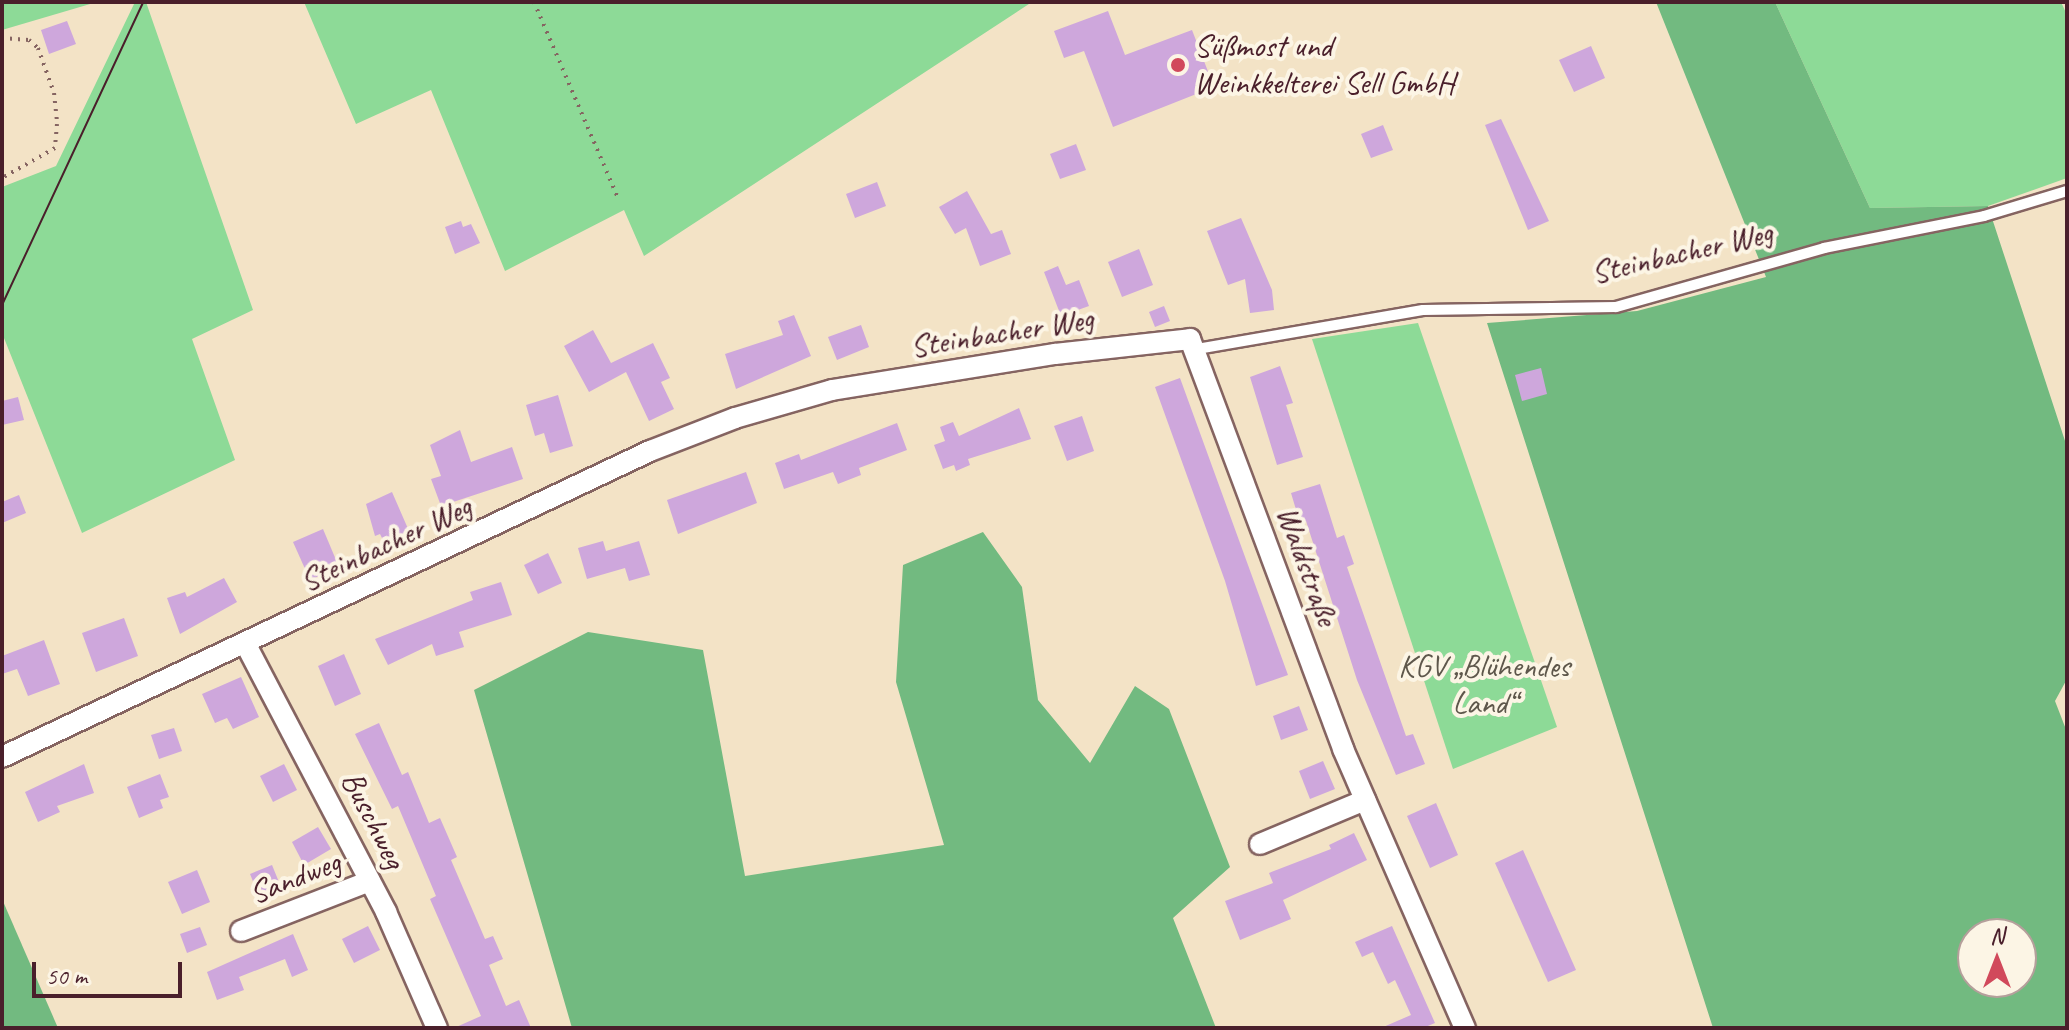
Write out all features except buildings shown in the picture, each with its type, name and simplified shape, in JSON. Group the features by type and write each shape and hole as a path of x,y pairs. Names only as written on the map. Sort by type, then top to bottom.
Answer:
{"street":[{"name":"Steinbacher Weg","path":"2,757 650,451 735,418 832,390 1055,354 1177,337 1190,339 1197,349"},
{"name":"Waldstraße","path":"1197,349 1315,676 1365,800 1465,1028"},
{"name":"Buschweg","path":"245,643 370,881 437,1028"},
{"path":"1260,844 1365,800"},
{"name":"Sandweg","path":"241,931 370,881"}],"lane":[{"name":"Steinbacher Weg","path":"1197,349 1423,310 1616,307 1824,248 1984,216 2067,191"}],"path":[{"path":"534,2 617,196"},
{"path":"2,38 29,40 38,48 54,93 57,124 55,148 2,178"}],"green space":[{"path":"2,2 97,2 2,30"},
{"path":"135,2 146,2 253,310 192,339 235,460 82,533 2,333 2,187 56,166"},
{"path":"304,2 1032,2 644,256 624,210 505,271 431,90 356,124"},
{"path":"1656,2 1775,2 1870,208 1988,206 2067,447 2067,679 2055,701 2067,732 2067,1028 1713,1028 1487,323 1637,311 1766,277"},
{"path":"1775,2 2061,2 2067,15 2067,178 1988,206 1870,208"},
{"name":"KGV „Blühendes Land“","path":"1418,323 1557,727 1453,769 1312,339"},
{"path":"983,532 1022,587 1038,700 1090,763 1135,686 1169,709 1230,867 1173,918 1216,1028 572,1028 474,690 588,632 703,650 745,876 944,845 896,682 903,565"},
{"path":"2,899 58,1028 2,1028"}],"tram line":[{"path":"2,305 143,2"}],"place":[{"name":"Süßmost und Weinkkelterei Sell GmbH","path":"1178,65"}]}
